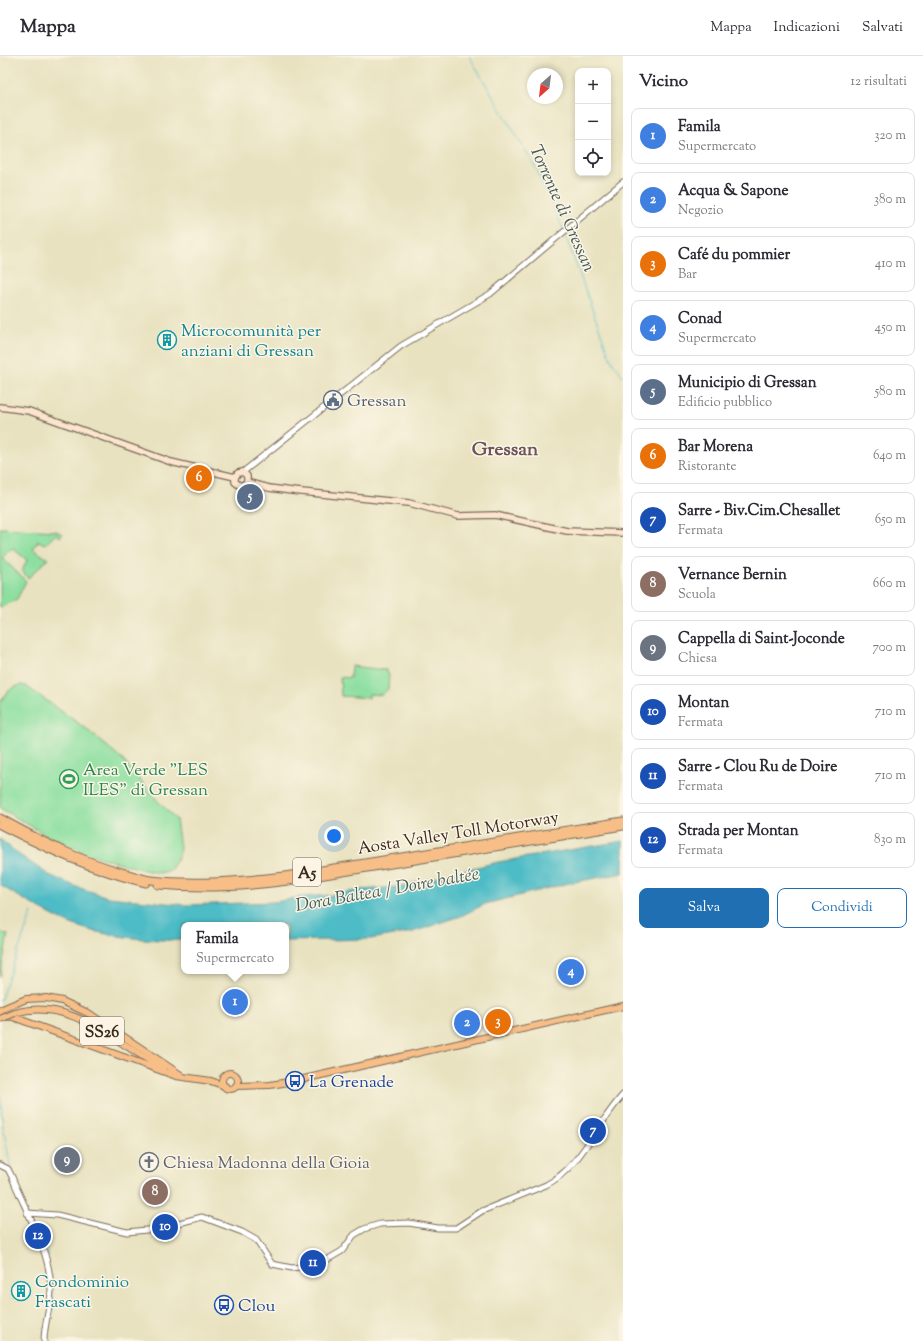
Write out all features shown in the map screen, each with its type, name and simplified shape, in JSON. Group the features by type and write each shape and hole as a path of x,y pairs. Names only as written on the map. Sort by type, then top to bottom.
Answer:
{"highway":[{"name":"Aosta Valley Toll Motorway","path":"0,818 50,846 98,865 150,880 198,883 233,882 285,876 623,821"},
{"name":"Aosta Valley Toll Motorway","path":"0,825 48,850 96,870 150,884 200,888 237,888 288,881 623,826"}],"main road":[{"path":"0,407 29,411 182,466 235,477"},
{"path":"235,477 238,473 243,472 247,476 247,482"},
{"path":"235,477 235,482 239,485 243,485 247,482 269,488 292,491 409,503 458,516 495,515 567,531 623,533"},
{"path":"46,998 62,1001 90,1014 185,1077 158,1070 13,1017 1,1017 2,1009 26,999 46,998"},
{"name":"SS26","path":"1,1017 14,1013 39,1009 69,1014 90,1024 150,1062 185,1077 211,1081 230,1089 236,1086 270,1085 295,1081 623,1006"},
{"name":"SS26","path":"211,1081 232,1073 237,1078 252,1085"},
{"path":"224,1077 223,1083 225,1086"},
{"path":"236,1086 237,1078"}],"street":[{"path":"243,472 401,346 490,294 623,182"},
{"path":"29,1213 57,1215 122,1231 142,1231 165,1227 202,1217 242,1232 256,1240 270,1262 277,1266 292,1268 308,1266 331,1259 342,1251 354,1235 364,1229 380,1224 409,1223 438,1228 456,1228 482,1211 554,1181 578,1156 623,1095"},
{"path":"0,1165 9,1172 43,1246 50,1277 50,1307 44,1341"}],"green space":[{"path":"0,528 56,531 62,534 60,537 56,534 46,544 38,541 33,549 48,559 28,578 22,571 27,560 12,548 2,558 26,581 17,599 0,608"},
{"path":"351,666 386,670 389,675 388,689 382,695 369,694 369,698 341,696 340,677 350,678"},
{"name":"Area Verde \"LES ILES\" di Gressan","path":"21,685 26,686 85,728 120,757 157,800 176,819 180,848 177,860 170,870 160,873 88,854 51,838 0,808 0,703 8,691"},
{"path":"0,933 8,934 0,977"}],"water":[{"name":"Dora Baltea / Doire baltée","path":"0,839 18,854 49,875 77,887 108,897 186,905 275,902 300,897 332,895 361,890 397,887 498,862 623,841 623,873 569,883 485,904 461,916 413,932 370,939 289,941 289,922 181,922 181,940 156,940 112,935 71,924 53,916 0,884"}],"waterway":[{"name":"Torrente di Gressan","path":"469,56 537,170 563,229"},
{"name":"Torrente di Gressan","path":"565,234 610,358 623,376"},
{"path":"0,1001 32,912"},
{"path":"0,1093 3,1127 11,1169"},
{"path":"45,1245 48,1256"},
{"path":"47,1331 53,1307 53,1290"}],"place":[{"name":"Microcomunità per anziani di Gressan","path":"167,340"},
{"name":"Gressan","path":"333,400"},
{"name":"Bar Morena","path":"199,478"},
{"name":"Municipio di Gressan","path":"250,497"},
{"name":"Area Verde \"LES ILES\" di Gressan","path":"69,779"},
{"name":"Conad","path":"571,972"},
{"name":"Famila","path":"235,1002"},
{"name":"Café du pommier","path":"498,1022"},
{"name":"Acqua & Sapone","path":"467,1023"},
{"name":"La Grenade","path":"295,1081"},
{"name":"Sarre - Biv.Cim.Chesallet","path":"593,1131"},
{"name":"Cappella di Saint-Joconde","path":"67,1160"},
{"name":"Chiesa Madonna della Gioia","path":"149,1162"},
{"name":"Vernance Bernin","path":"155,1192"},
{"name":"Montan","path":"165,1227"},
{"name":"Strada per Montan","path":"38,1236"},
{"name":"Sarre - Clou Ru de Doire","path":"313,1263"},
{"name":"Condominio Frascati","path":"21,1291"},
{"name":"Clou","path":"224,1305"}],"district":[{"name":"Gressan","path":"505,448"}]}
